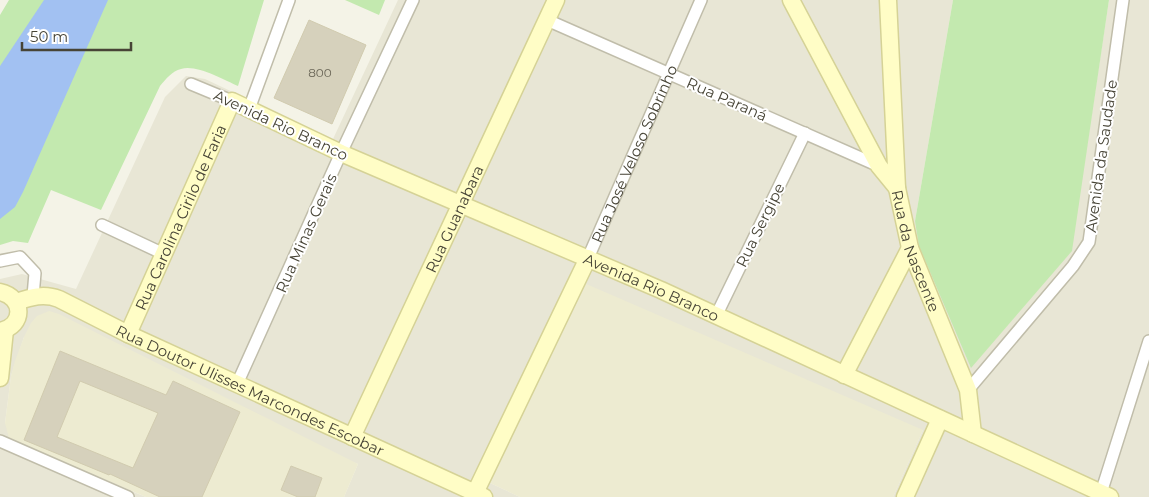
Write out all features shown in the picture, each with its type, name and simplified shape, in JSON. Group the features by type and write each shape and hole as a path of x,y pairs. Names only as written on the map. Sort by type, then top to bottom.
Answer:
{"street":[{"path":"248,109 289,0"},
{"name":"Rua Minas Gerais","path":"237,384 341,153 413,0"},
{"name":"Rua Guanabara","path":"352,436 556,0"},
{"name":"Rua José Veloso Sobrinho","path":"477,496 588,258 701,0"},
{"name":"Rua da Nascente","path":"792,0 879,166 897,188 910,248 968,390 973,434"},
{"path":"888,0 897,188"},
{"name":"Avenida da Saudade","path":"968,390 1073,266 1089,242 1123,0"},
{"name":"Rua Paraná","path":"547,20 879,166"},
{"name":"Avenida Rio Branco","path":"190,84 232,101 341,153 461,206 588,258 1105,495"},
{"name":"Rua Carolina Cirilo de Faria","path":"128,334 232,101"},
{"name":"Rua Sergipe","path":"716,316 805,133"},
{"path":"102,225 164,254"},
{"path":"844,375 910,248"},
{"path":"0,261 20,257 35,273 33,296"},
{"path":"0,292 12,297 18,308 16,320 12,325 2,330 0,378"},
{"name":"Rua Doutor Ulisses Marcondes Escobar","path":"16,302 33,296 50,296 59,299 128,334 352,436 477,496"},
{"path":"1105,495 1149,341"},
{"path":"905,497 940,419"},
{"path":"0,441 128,497"}],"shaded area":[{"path":"398,0 953,0 915,221 1071,251 1109,0 1149,0 1149,497 893,497 923,430 490,483 520,497 344,497 358,464 24,337 11,376 5,423 104,480 146,497 0,497 0,279 22,274 76,289 165,97 186,76 205,79 333,139"},
{"path":"584,283 923,430 893,497 520,497 490,483"},
{"path":"49,311 59,314 358,464 344,497 146,497 9,438 5,423 11,376 15,361 31,323 37,316"}],"green space":[{"path":"9,0 264,0 238,86 210,73 194,69 181,69 169,76 160,86 101,210 51,190 28,243 13,241 0,245 0,15"},
{"path":"345,0 385,0 379,15"},
{"path":"953,0 1109,0 1072,251 971,368 919,246 915,221"}],"water":[{"path":"44,0 108,0 23,192 15,207 0,219 0,66"}],"building":[{"path":"309,20 366,45 332,124 274,98"},
{"path":"60,351 166,395 173,381 240,412 202,497 160,497 110,474 24,440","holes":["80,381 158,413 133,468 57,437"]},
{"path":"291,466 322,478 315,497 298,497 281,490"}]}
